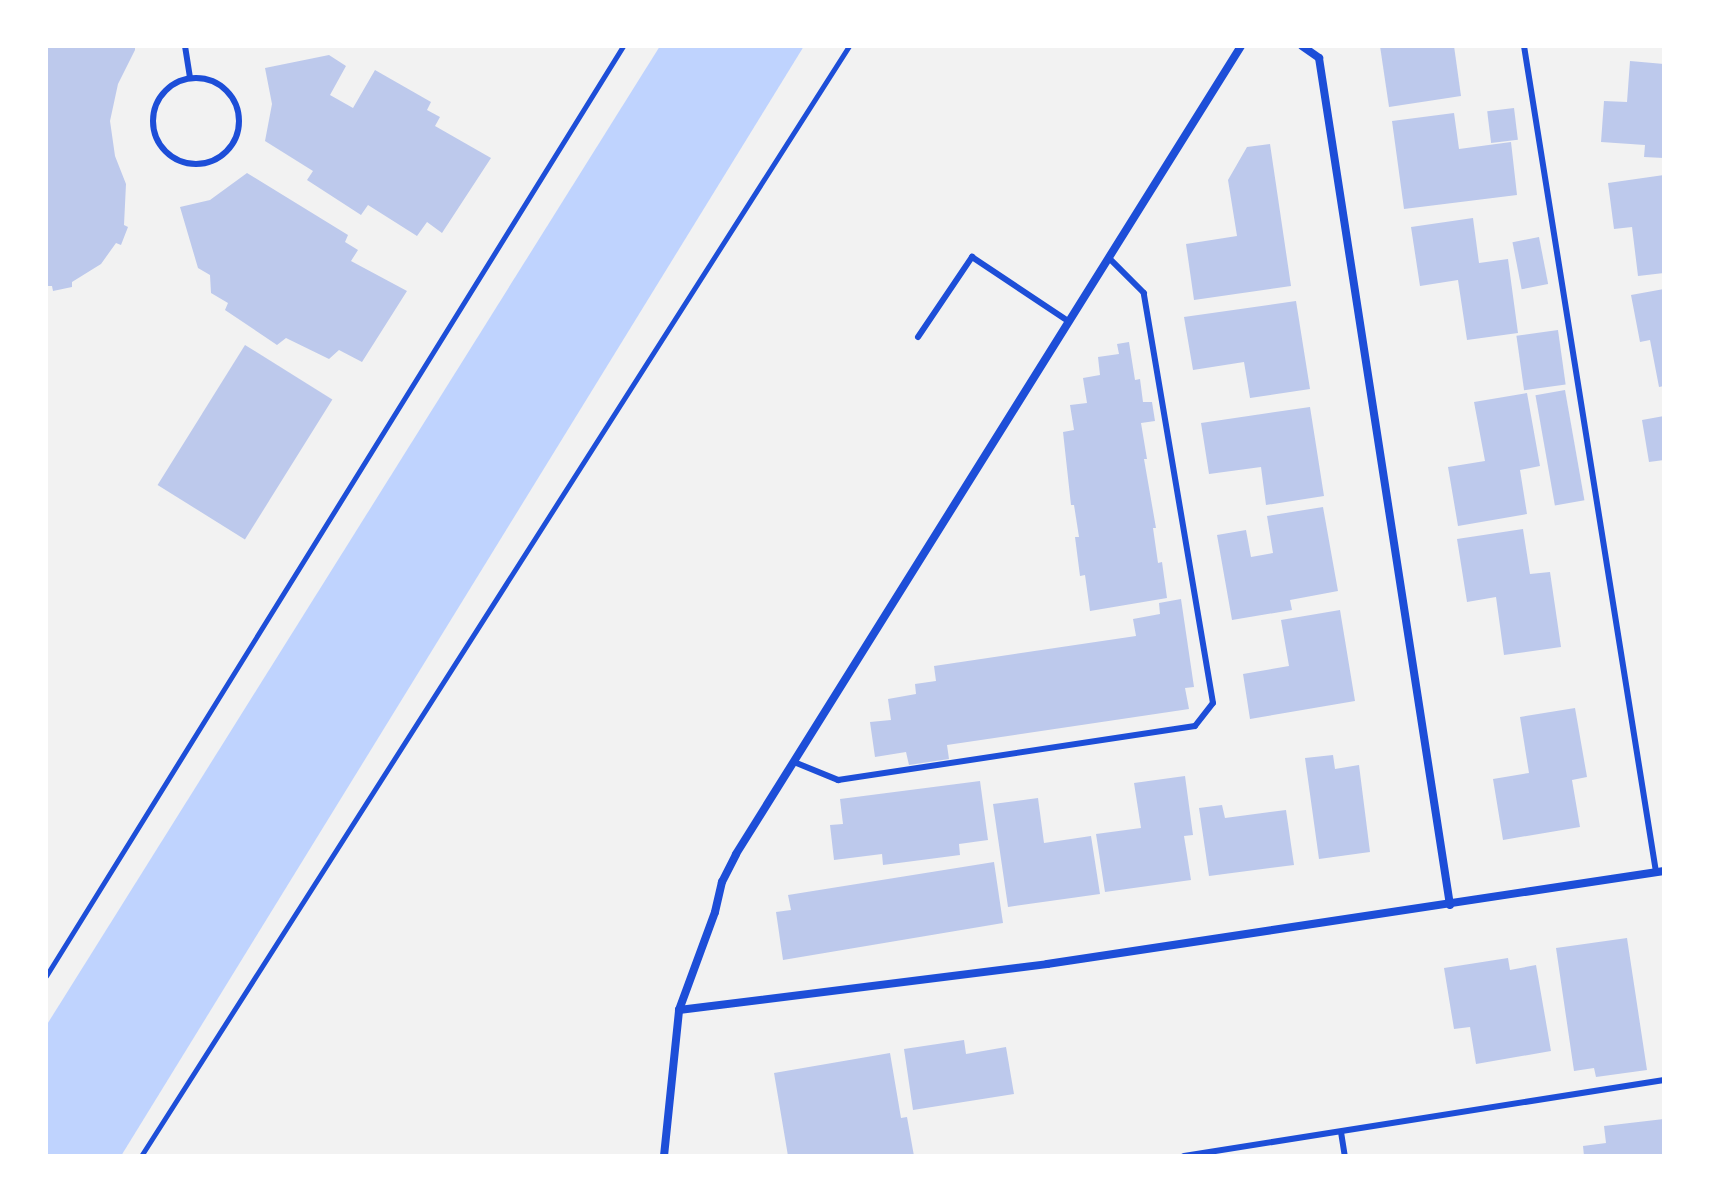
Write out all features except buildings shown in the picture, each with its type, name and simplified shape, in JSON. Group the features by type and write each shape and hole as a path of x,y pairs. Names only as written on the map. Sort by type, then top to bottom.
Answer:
{"street":[{"path":"664,1156 679,1010 715,912 722,882 1241,46"},
{"path":"1302,46 1319,58 1450,905"},
{"path":"679,1010 1062,962 1660,872"}],"lane":[{"path":"185,46 190,78"},
{"path":"1524,46 1660,872"},
{"path":"190,78 219,84 229,92 239,118 238,132 224,155 198,164 184,163 162,148 152,123 158,98 167,88 190,78"},
{"path":"918,337 972,257 1068,321"},
{"path":"794,762 838,780 1195,726 1213,703 1144,293 1109,258"},
{"path":"1184,1156 1664,1080"},
{"path":"1341,1132 1345,1156"}],"path":[{"path":"46,976 623,46"},
{"path":"141,1156 849,46"}],"water":[{"path":"660,46 804,46 121,1156 46,1156 46,1026"}]}
